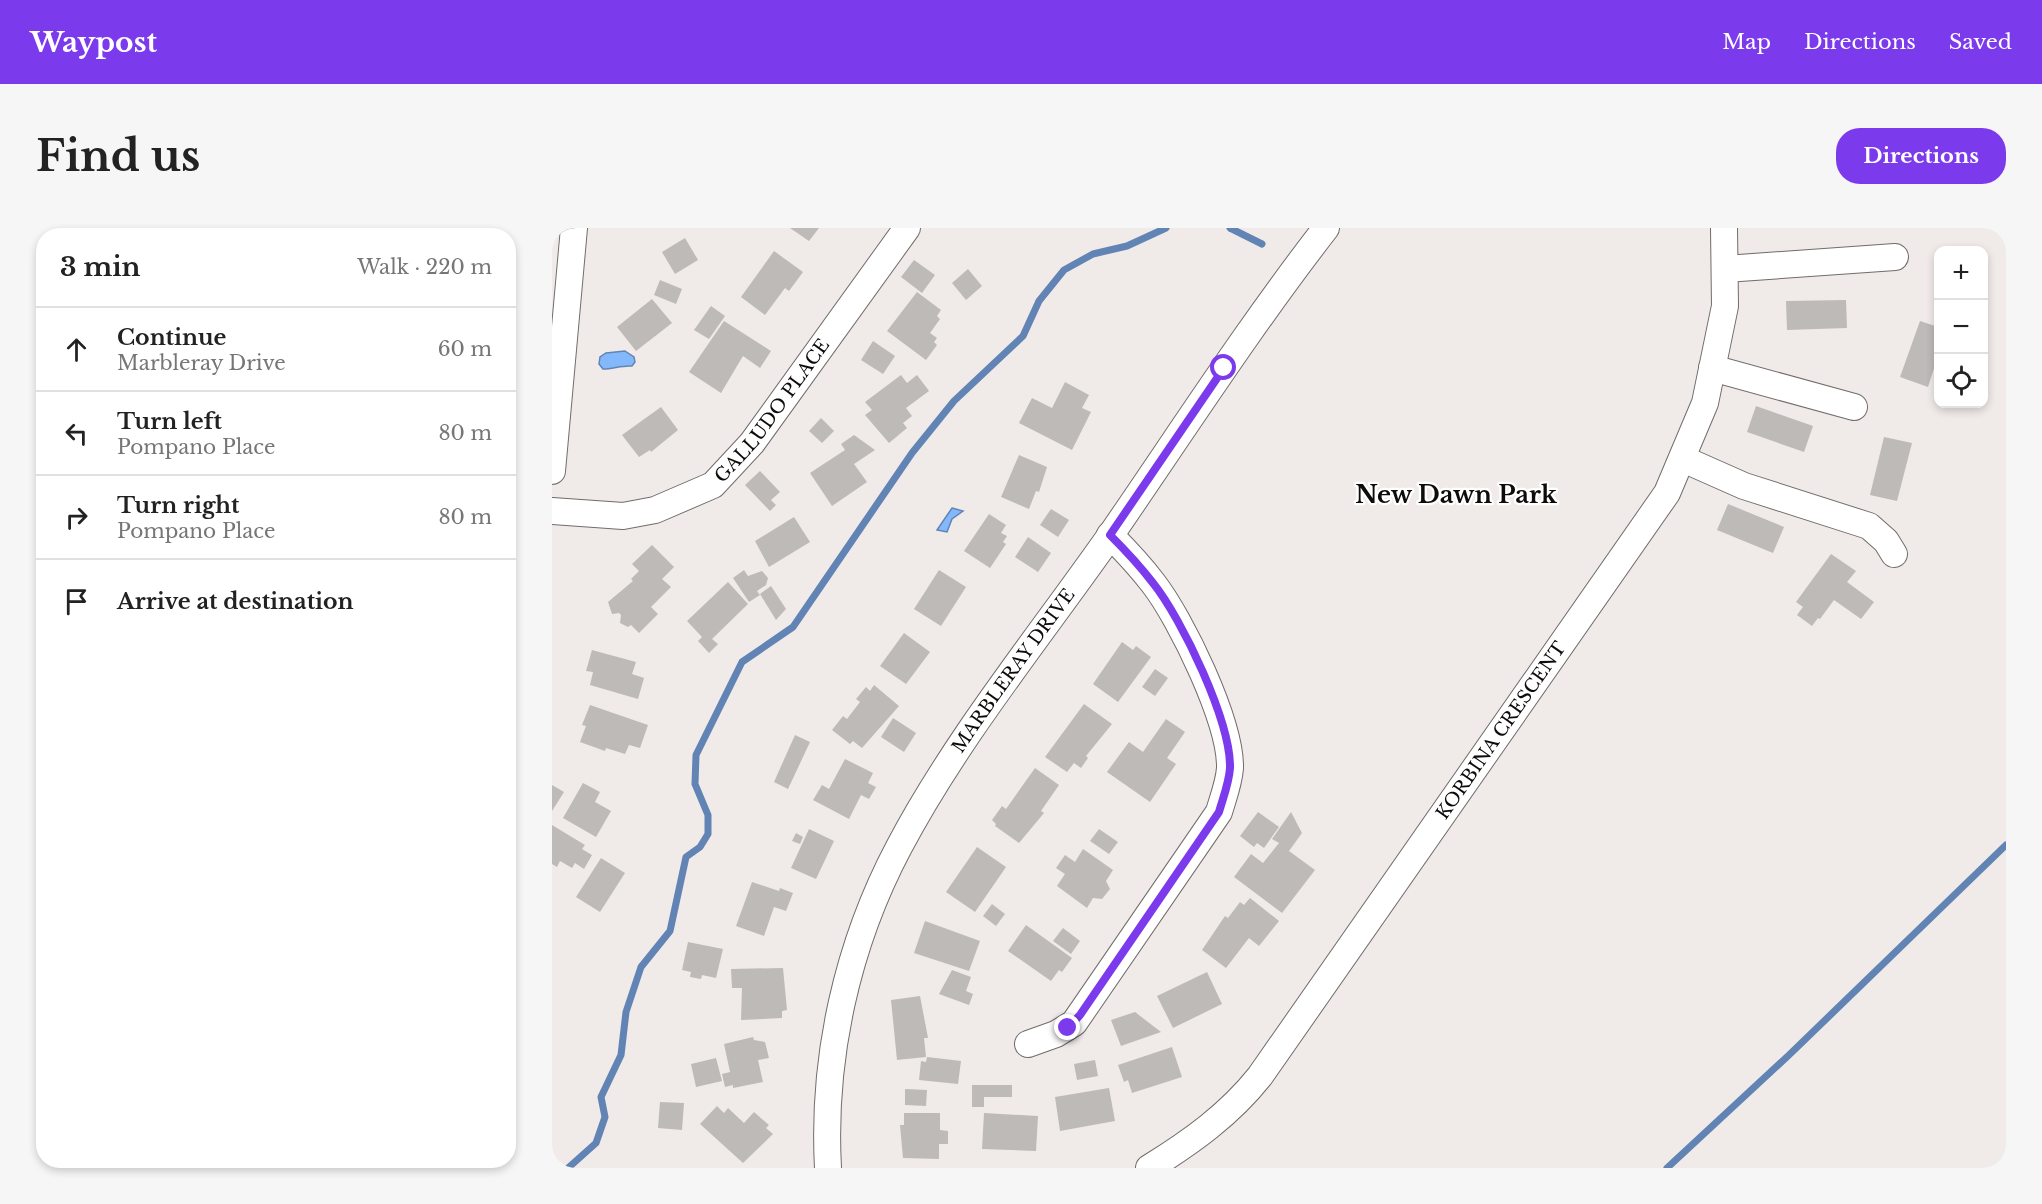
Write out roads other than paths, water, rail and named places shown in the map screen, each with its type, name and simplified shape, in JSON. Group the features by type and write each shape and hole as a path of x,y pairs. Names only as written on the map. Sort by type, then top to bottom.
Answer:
{"street":[{"path":"552,471 574,228"},
{"name":"GALLUDO PLACE","path":"552,511 623,516 655,510 712,485 733,466 752,443 907,228"},
{"name":"MARBLERAY DRIVE","path":"828,1168 828,1098 839,1016 849,971 884,879 899,847 950,764 1224,368 1326,228"},
{"name":"KORBINA CRESCENT","path":"1149,1168 1195,1138 1240,1101 1260,1076 1667,493 1705,403 1725,306 1724,228"},
{"path":"1725,269 1895,257"},
{"path":"1712,368 1854,407"},
{"path":"1683,459 1744,486 1869,526 1886,541 1894,554"},
{"path":"1028,1044 1056,1034 1074,1023 1219,812 1230,768 1226,736 1200,666 1155,584 1110,535"}],"water":[{"path":"625,351 634,357 635,362 632,366 603,369 599,364 600,357 606,353"},
{"path":"952,508 963,511 952,519 947,532 937,530"}],"waterway":[{"path":"568,1168 596,1143 605,1117 601,1097 621,1055 626,1012 641,967 670,931 686,857 700,847 708,834 708,815 695,784 696,755 742,662 793,627 912,453 954,401 1023,336 1039,301 1064,270 1093,254 1127,246 1166,228"},
{"path":"1230,228 1262,244"},
{"path":"1667,1168 1789,1055 2006,845"}],"district":[{"name":"New Dawn Park","path":"1456,495"}]}
